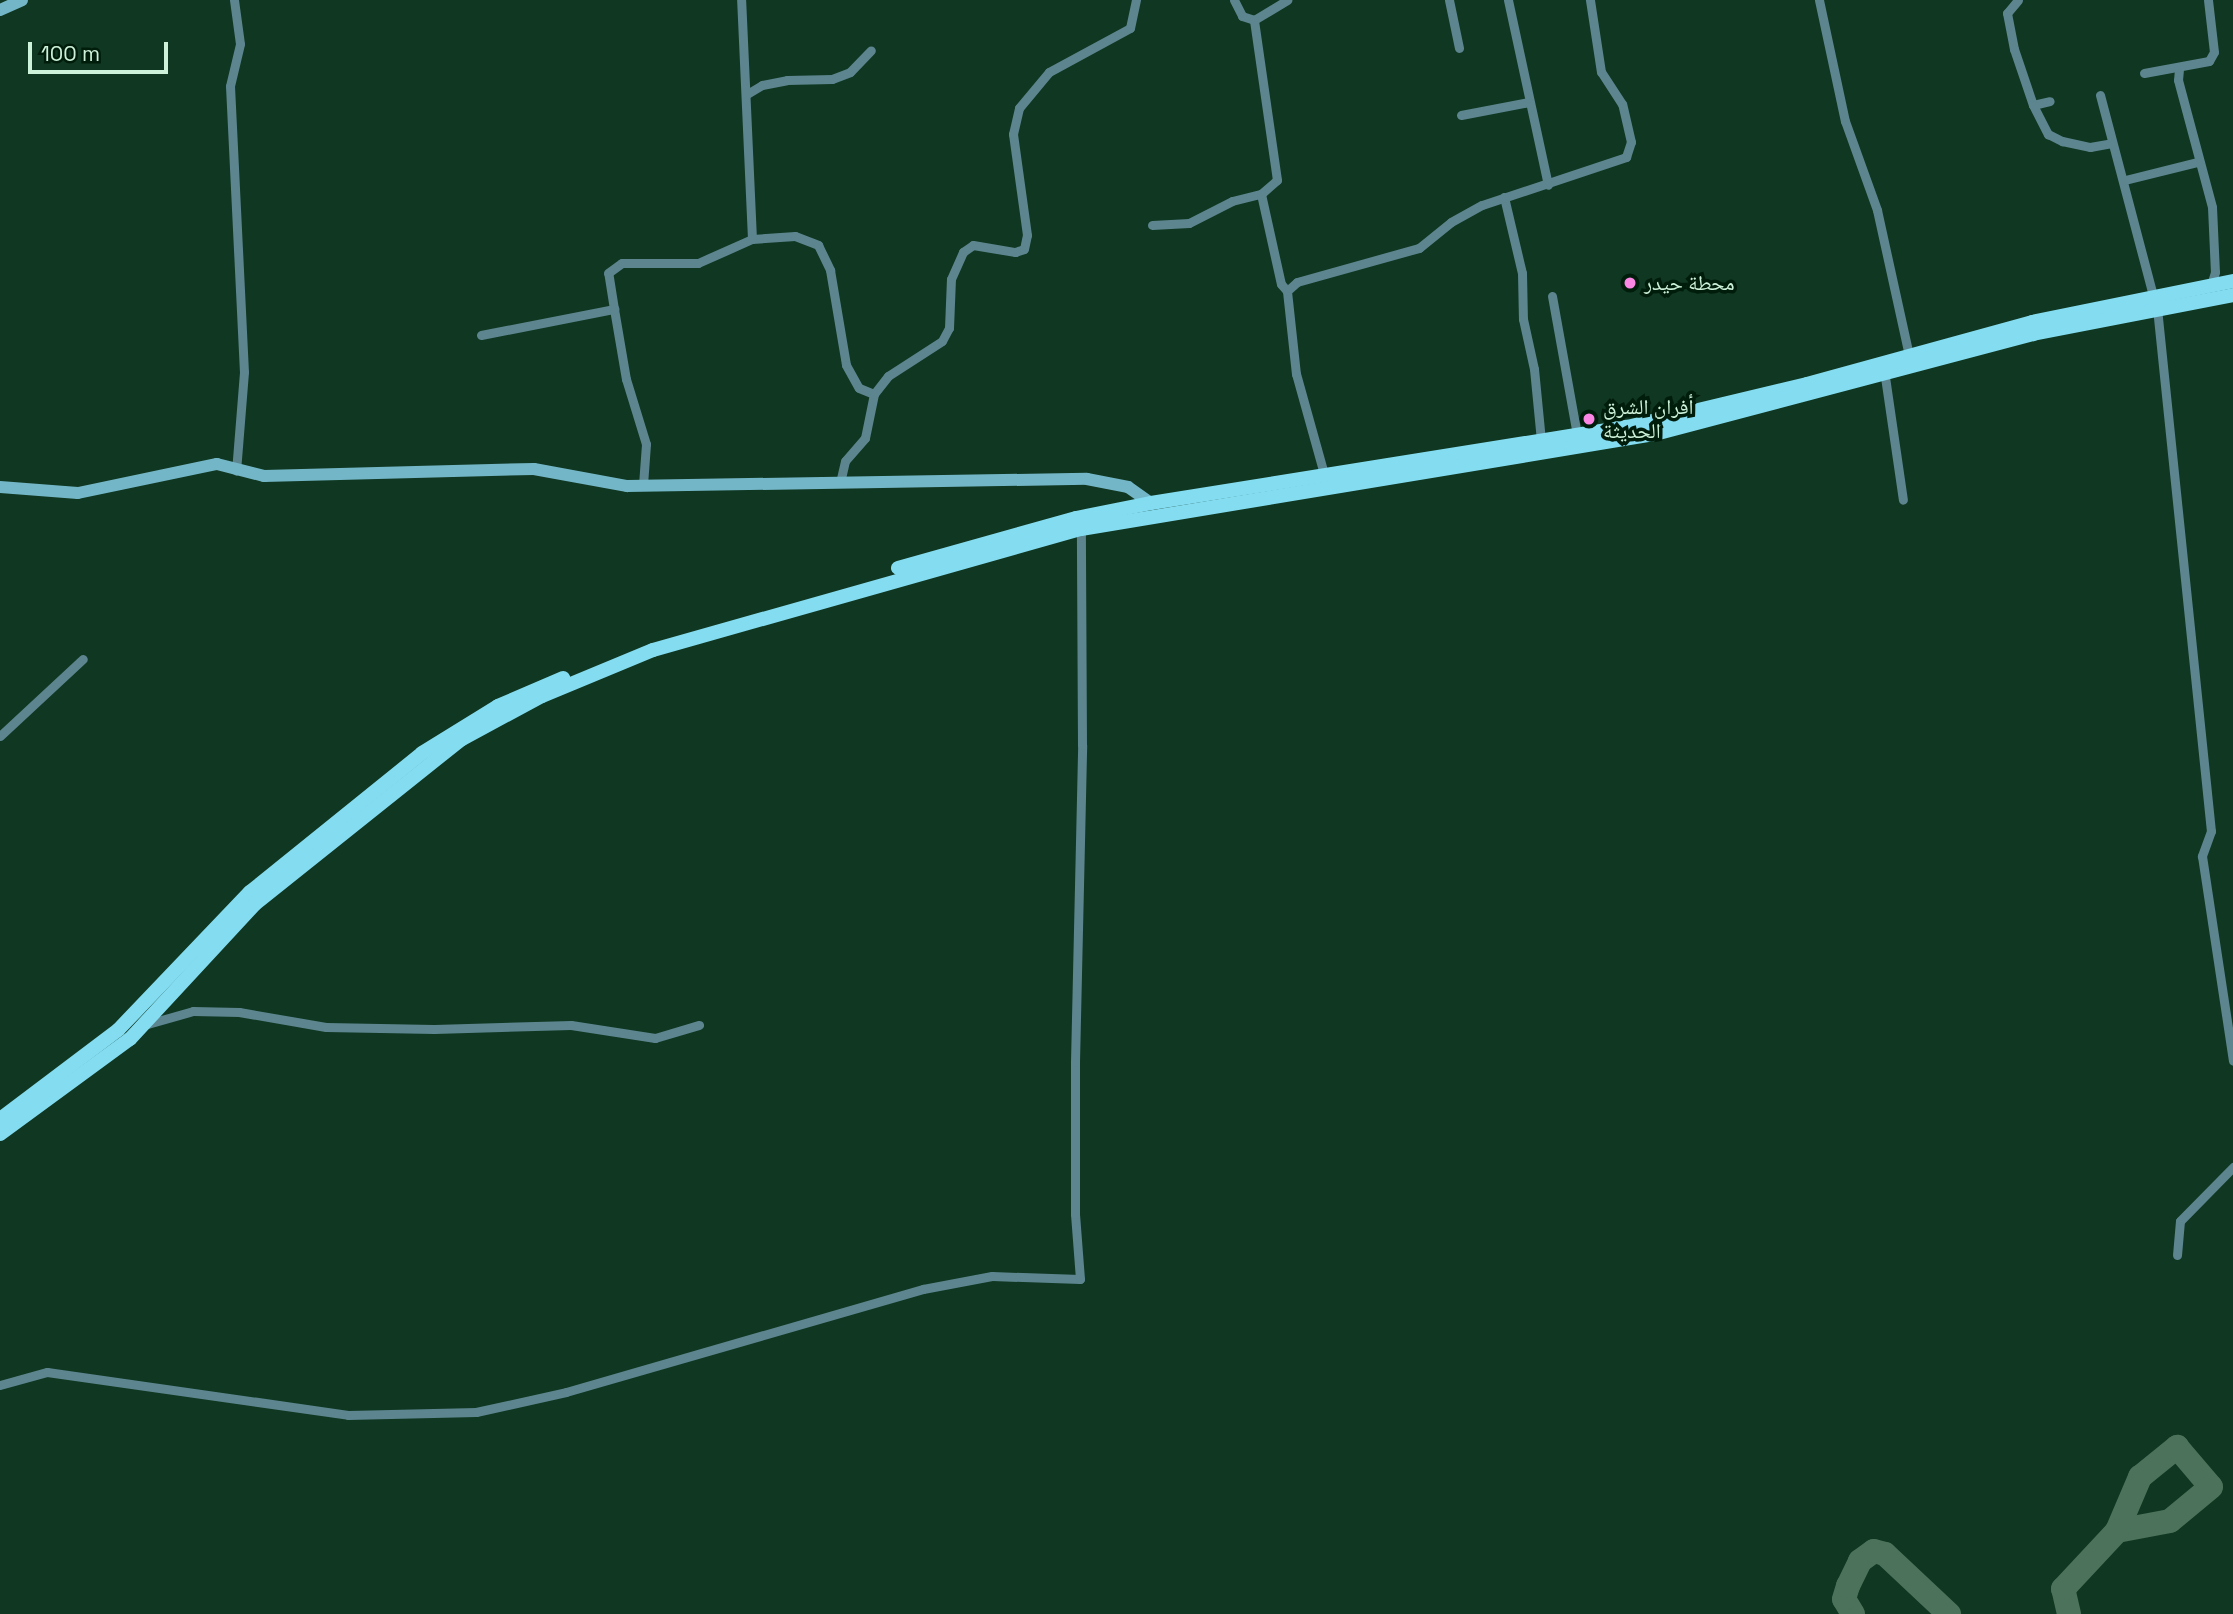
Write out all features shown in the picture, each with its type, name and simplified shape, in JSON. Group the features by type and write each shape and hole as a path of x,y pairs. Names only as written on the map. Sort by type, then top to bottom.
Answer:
{"main road":[{"path":"0,1119 118,1030 250,892 422,754 498,706 627,651 713,621 1052,524 1629,433 2033,334 2233,281"},
{"path":"1884,369 1909,356 2032,322 2155,302 2233,295"},
{"path":"0,1134 143,1025 255,904 462,739 506,714 618,663 715,630 1152,509 1325,474 1410,468 1577,435 1629,433"}],"street":[{"path":"0,10 22,0"},
{"path":"234,0 240,44 230,80 231,126 244,372 236,471"},
{"path":"741,0 752,239"},
{"path":"840,482 845,460 865,438 874,394 888,376 942,341 949,328 951,279 963,252 973,245 1016,252 1024,249 1027,235 1013,134 1019,108 1049,72 1130,28 1136,0"},
{"path":"1234,0 1242,16 1254,20 1287,0"},
{"path":"1449,0 1459,48"},
{"path":"1508,0 1548,185"},
{"path":"1287,291 1297,282 1419,248 1462,215 1504,197 1626,158 1631,148 1622,104 1601,72 1590,0"},
{"path":"1819,0 1846,121 1877,210 1909,356"},
{"path":"2018,0 2008,8 2007,24 2033,105 2048,134 2062,141 2090,147 2112,143"},
{"path":"2144,73 2179,69 2209,61 2214,52 2208,0"},
{"path":"1152,225 1189,223 1232,201 1261,194 1279,173 1254,20"},
{"path":"747,94 762,85 787,80 832,79 850,72 871,50"},
{"path":"2179,69 2198,162 2215,222 2215,272 2211,285"},
{"path":"2100,94 2112,143 2125,180 2155,302 2211,831 2202,856 2233,1061"},
{"path":"2033,105 2050,101"},
{"path":"1461,116 1529,102"},
{"path":"2125,180 2198,162"},
{"path":"1261,194 1281,284 1287,291 1296,374 1325,474"},
{"path":"1504,197 1522,273 1522,319 1534,369 1541,441"},
{"path":"643,485 646,444 626,379 608,273 622,263 698,263 752,239 795,236 818,245 830,270 846,365 859,388 874,394"},
{"path":"1552,296 1577,435"},
{"path":"481,335 614,309"},
{"path":"1884,369 1903,500"},
{"path":"0,488 78,493 199,464 264,476 534,469 643,485 1101,480 1128,487 1152,509"},
{"path":"0,1385 47,1372 163,1385 348,1415 476,1412 566,1392 923,1289 992,1276 1080,1279 1075,1214 1074,1062 1082,745 1081,528"},
{"path":"0,736 83,659"},
{"path":"143,1025 180,1013 211,1011 326,1027 434,1029 544,1023 655,1038 699,1025"},
{"path":"2177,1255 2180,1221 2233,1167"}],"taxiway":[{"path":"2177,1447 2211,1487 2170,1521 2117,1531 2140,1477 2177,1447"},
{"path":"2069,1614 2063,1589 2117,1531"},
{"path":"1853,1614 1844,1599 1848,1586 1860,1561 1874,1551 1885,1554 1949,1614"}],"place":[{"name":"محطة حيدر","path":"1630,283"},
{"name":"أفران الشرق الحديثة","path":"1589,419"}]}
